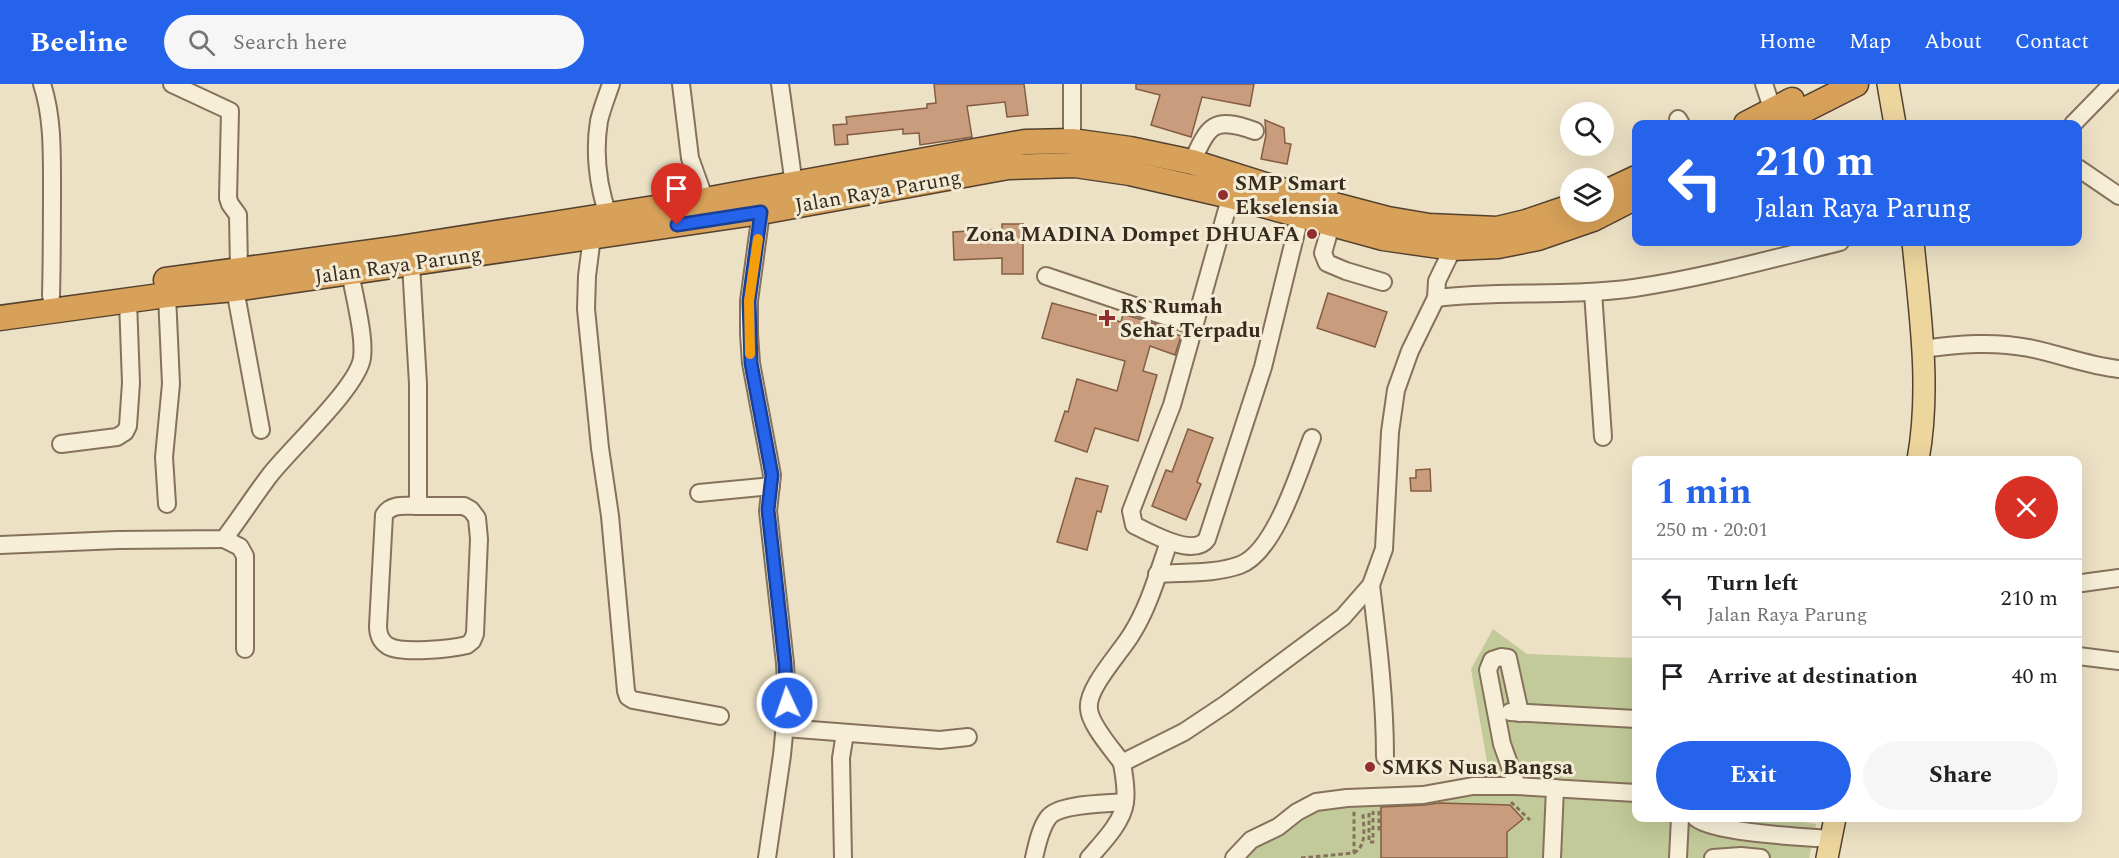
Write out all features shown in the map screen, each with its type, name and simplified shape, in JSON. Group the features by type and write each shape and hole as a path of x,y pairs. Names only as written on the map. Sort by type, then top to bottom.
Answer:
{"highway":[{"path":"1775,118 1819,84"},
{"path":"1775,118 1851,85"},
{"name":"Jalan Raya Parung","path":"238,298 401,248 794,185 1024,142 1072,141 1130,149 1192,162 1234,186 1300,216 1383,238 1453,248 1498,246 1538,238 1593,219 1632,199"},
{"name":"Jalan Raya Parung","path":"0,318 353,289 412,273 592,237 761,212 1008,167 1075,165 1234,186 1308,198 1388,219 1429,226 1497,229 1560,210"},
{"path":"1614,188 1632,180"},
{"name":"Jalan Raya Parung","path":"0,303 51,296 141,306"}],"main road":[{"path":"1888,84 1893,120"},
{"path":"1913,246 1923,349 1924,404 1918,456"},
{"path":"1829,849 1834,822"}],"street":[{"path":"42,84 48,102 52,159 51,296"},
{"path":"172,84 215,102 230,111 228,198 238,215 238,298 261,430"},
{"path":"608,215 600,190 598,142 599,120 611,84"},
{"path":"681,84 690,158 705,200"},
{"path":"780,84 794,185"},
{"path":"1072,84 1072,141"},
{"path":"1764,84 1775,118"},
{"path":"2077,120 2112,84"},
{"path":"1192,162 1204,136 1214,126 1227,124 1255,131"},
{"path":"2082,171 2119,196"},
{"path":"1234,186 1172,405 1131,511 1134,525 1169,542 1197,547 1205,543 1207,539 1263,367 1300,216"},
{"path":"761,212 749,301 751,363 772,475 768,510 785,663 787,703 767,858"},
{"path":"1331,225 1323,253 1327,263 1383,282"},
{"path":"592,237 586,309 600,448 610,516 626,691 628,697 633,700 720,716"},
{"path":"1437,291 1489,294 1593,292 1633,288 1707,275 1824,246"},
{"path":"1122,763 1184,732 1226,704 1343,617 1371,585 1384,549 1390,432 1396,390 1453,248"},
{"path":"412,273 418,384 418,506"},
{"path":"1046,276 1194,326"},
{"path":"225,539 269,476 344,392 360,368 363,352 353,289"},
{"path":"1593,292 1603,437"},
{"path":"61,444 117,437 125,432 128,426 141,306 169,319 171,384 164,457 167,504"},
{"path":"1923,349 1970,343 2002,345 2028,348 2119,369"},
{"path":"1157,574 1228,569 1243,564 1257,555 1266,543 1287,502 1312,438"},
{"path":"699,493 771,486"},
{"path":"418,506 464,506 471,510 477,518 479,538 475,634 465,646 395,648 386,645 380,638 378,626 384,514 386,510 393,507 418,506"},
{"path":"0,545 118,540 225,539 240,547 245,556 245,649"},
{"path":"1089,858 1122,815 1125,802 1122,763 1091,718 1088,704 1095,688 1137,626 1145,610 1169,542"},
{"path":"2082,583 2119,578"},
{"path":"1371,585 1382,674 1385,757"},
{"path":"2082,656 2119,661"},
{"path":"1517,786 1502,744 1488,670 1492,660 1501,657 1508,658 1520,713"},
{"path":"1497,712 1632,718"},
{"path":"785,728 940,740 968,737"},
{"path":"843,858 841,758 845,733"},
{"path":"1234,858 1251,840 1278,827 1306,806 1325,800 1365,803 1473,786 1632,792"},
{"path":"1552,858 1556,788"},
{"path":"1034,858 1049,815 1071,807 1125,802"},
{"path":"1678,858 1680,822"},
{"path":"1703,822 1829,849"},
{"path":"1713,858 1741,856 1761,858"}],"path":[{"path":"1365,803 1373,842 1369,842 1365,803"},
{"path":"1354,853 1355,804 1365,803"},
{"path":"1300,858 1354,853 1360,850 1364,843 1365,803"},
{"path":"1379,804 1379,831 1381,831"}],"green space":[{"path":"1493,629 1527,654 1632,658 1632,822 1801,822 1816,824 1809,858 1225,858 1243,837 1267,826 1303,797 1342,792 1401,791 1490,779 1471,669"}],"building":[{"path":"934,84 1024,84 1028,115 1007,117 1005,102 967,106 972,137 920,145 919,133 903,134 903,129 847,135 848,144 835,145 833,125 847,124 846,117 927,108 927,104 936,103"},
{"path":"1136,84 1254,84 1250,106 1202,97 1191,137 1151,125 1160,95 1136,89"},
{"path":"1265,120 1284,128 1285,143 1291,144 1287,164 1261,159 1266,135"},
{"path":"1002,224 1023,224 1023,274 1002,274 1002,258 954,260 953,232 1002,229"},
{"path":"1328,293 1387,312 1375,347 1317,328"},
{"path":"1052,303 1121,322 1123,314 1156,324 1155,328 1181,336 1175,355 1150,346 1143,371 1157,375 1138,441 1095,428 1087,452 1055,441 1065,411 1068,412 1077,379 1117,391 1125,361 1042,338"},
{"path":"1188,429 1213,438 1197,482 1201,484 1186,520 1152,506 1166,470 1172,472"},
{"path":"1430,469 1431,491 1411,491 1410,478 1416,478 1416,470"},
{"path":"1076,478 1108,486 1101,512 1097,511 1087,550 1057,542"},
{"path":"1439,803 1510,805 1523,819 1507,832 1507,858 1381,858 1381,807"}],"slow traffic":[{"path":"750,354 749,301 758,239"}],"place":[{"name":"SMP Smart Ekselensia","path":"1223,195"},
{"name":"Zona MADINA Dompet DHUAFA","path":"1312,234"},
{"name":"RS Rumah Sehat Terpadu","path":"1107,318"},
{"name":"SMKS Nusa Bangsa","path":"1370,767"}],"route":[{"path":"677,225 761,212 749,301 749,333 751,363 772,475 768,510 785,663 787,703"}]}
